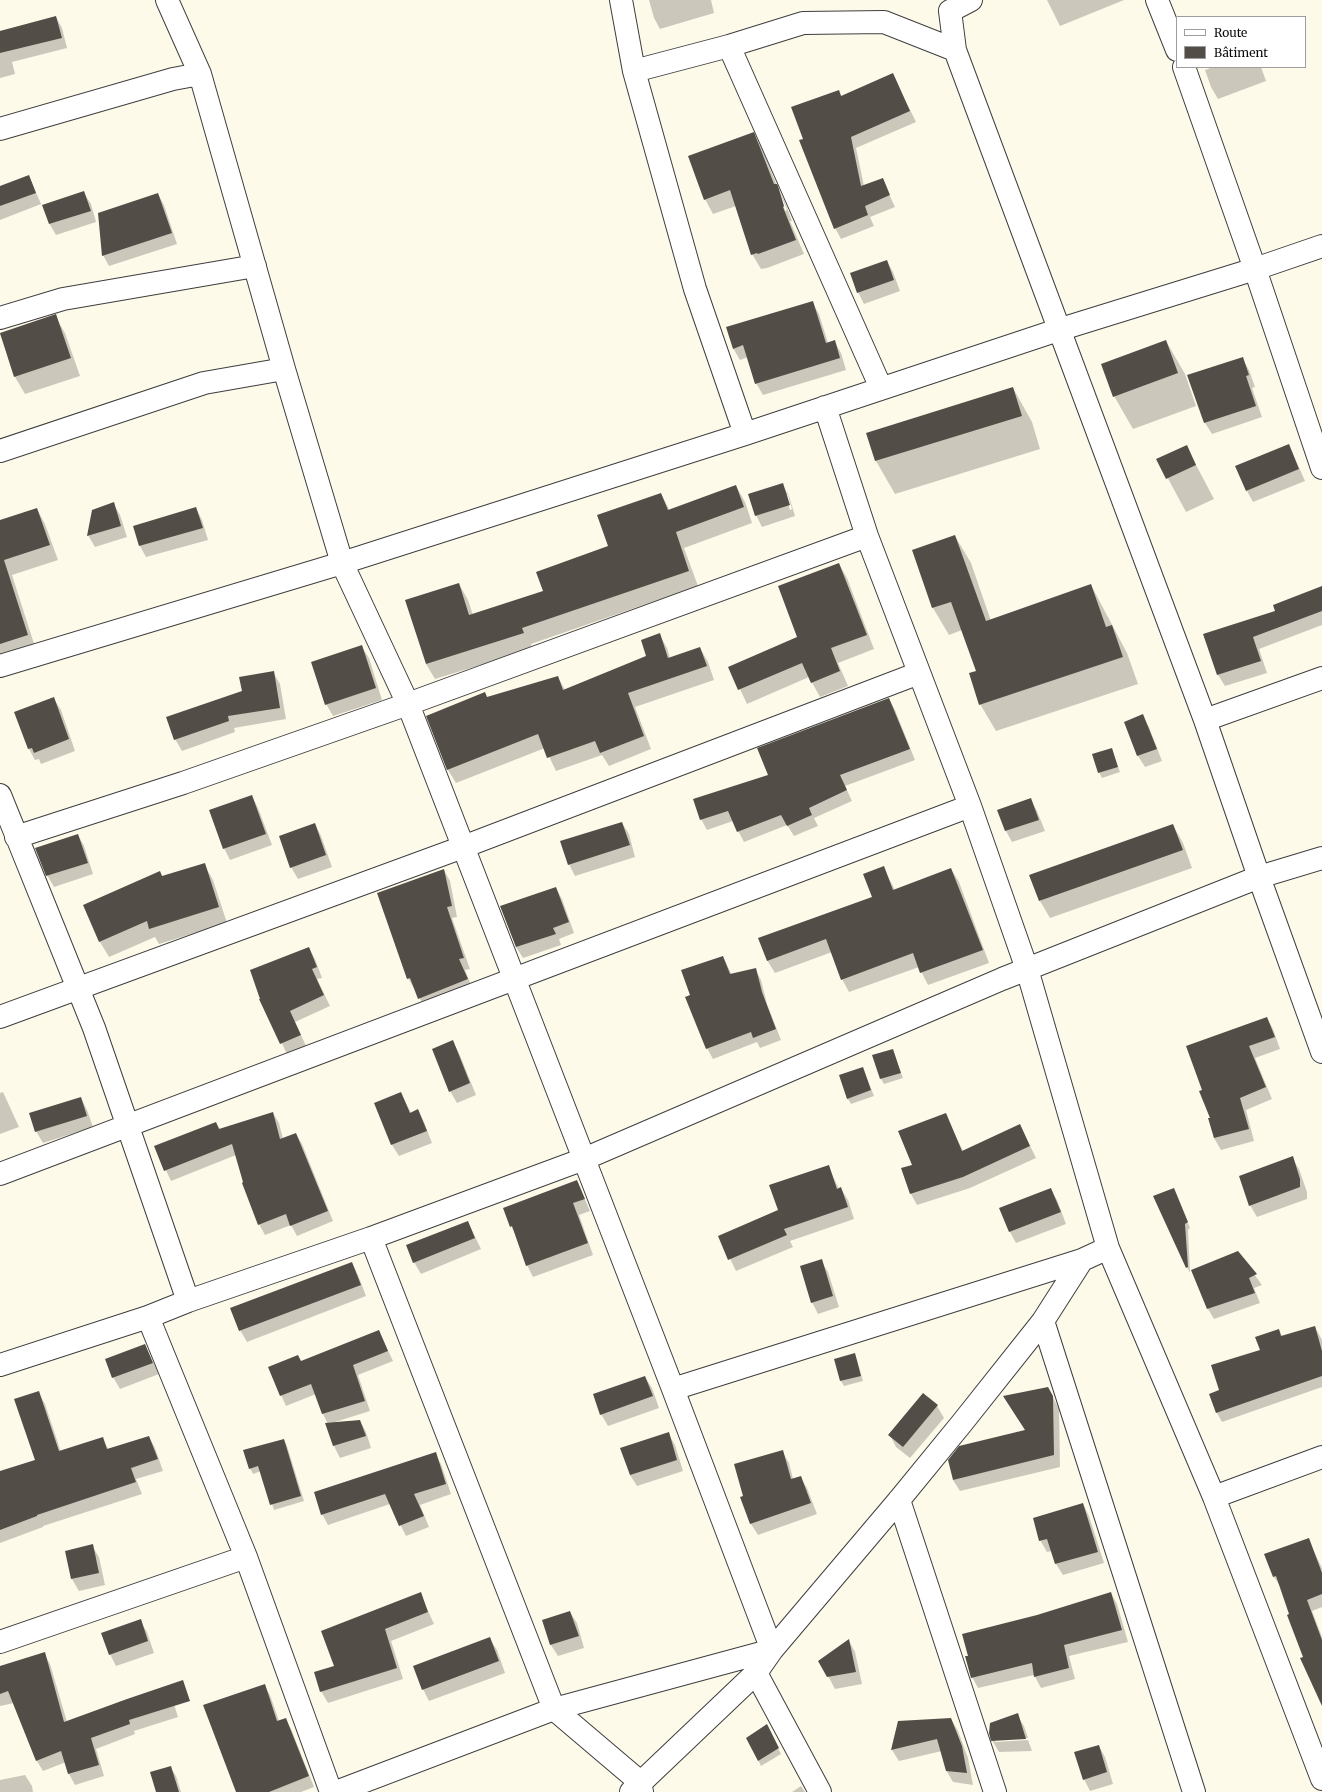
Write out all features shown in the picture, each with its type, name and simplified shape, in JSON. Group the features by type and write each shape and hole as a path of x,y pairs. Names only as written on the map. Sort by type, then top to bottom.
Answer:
{"street":[{"path":"167,0 200,74 284,369 342,563 408,704 673,1389 772,1650"},
{"path":"621,0 634,71 695,289 745,434"},
{"path":"972,0 950,11 955,50 1058,330 1205,720 1259,878 1322,1052"},
{"path":"1157,0 1176,48"},
{"path":"634,71 729,46 803,23 884,22 955,50"},
{"path":"729,46 881,388"},
{"path":"1184,68 1322,468"},
{"path":"0,129 173,79 200,74"},
{"path":"0,666 342,563 745,434 825,406 1058,330 1255,270 1322,246"},
{"path":"0,318 63,299 255,266"},
{"path":"0,451 204,383 284,369"},
{"path":"825,406 867,536 970,806 1027,969 1108,1248 1214,1497 1322,1779"},
{"path":"16,837 183,783 408,704 867,536"},
{"path":"0,1017 463,848 919,673"},
{"path":"1205,720 1322,678"},
{"path":"0,795 94,1028 188,1301"},
{"path":"0,1174 970,806"},
{"path":"0,1365 148,1317 188,1301 371,1238 584,1159 1027,969 1259,878 1322,858"},
{"path":"371,1238 554,1709 637,1789 756,1673 772,1650 899,1500 1043,1321 1082,1260"},
{"path":"673,1389 1082,1260 1108,1248"},
{"path":"148,1317 246,1557 331,1792"},
{"path":"1043,1321 1194,1792"},
{"path":"1214,1497 1322,1457"},
{"path":"899,1500 995,1792"},
{"path":"0,1642 246,1557"},
{"path":"336,1792 554,1709 772,1650"},
{"path":"756,1673 820,1792"}],"building":[{"path":"56,16 62,38 0,53 0,31"},
{"path":"893,73 910,111 851,137 861,186 883,178 890,195 865,206 868,215 834,229 799,140 803,139 791,107 839,90 841,96"},
{"path":"754,132 774,184 777,184 778,186 784,206 783,207 796,240 758,254 751,255 730,190 704,200 688,156"},
{"path":"29,175 36,193 0,206 0,186"},
{"path":"84,191 91,211 49,224 42,205"},
{"path":"158,193 172,233 102,256 98,213"},
{"path":"887,260 894,280 857,293 850,273"},
{"path":"813,301 826,343 835,340 840,358 755,384 743,345 733,349 726,327"},
{"path":"56,314 71,358 14,377 0,333"},
{"path":"1166,340 1178,373 1113,397 1101,364"},
{"path":"1243,357 1249,375 1246,376 1256,406 1204,423 1187,375"},
{"path":"1013,387 1022,416 875,461 866,433"},
{"path":"1289,444 1299,469 1246,491 1235,466"},
{"path":"1187,445 1196,465 1166,479 1156,459"},
{"path":"783,483 790,505 755,516 748,494"},
{"path":"736,485 744,507 676,532 689,571 522,628 524,633 426,664 405,600 459,583 469,615 543,591 536,572 608,546 597,515 661,493 668,510"},
{"path":"114,502 121,526 87,536 92,510"},
{"path":"196,507 203,528 139,546 133,526"},
{"path":"37,508 50,545 4,560 28,635 0,644 0,520"},
{"path":"955,535 986,621 1091,584 1106,627 1112,625 1123,657 979,705 969,673 976,671 951,602 932,608 912,550"},
{"path":"839,563 867,635 831,648 840,671 811,683 802,663 738,690 728,667 797,637 778,586"},
{"path":"1322,586 1322,611 1253,637 1261,661 1217,675 1203,634 1275,611 1273,605"},
{"path":"660,633 668,658 700,647 707,666 628,693 644,736 600,753 595,741 547,758 538,734 447,770 426,716 485,692 487,697 558,676 563,690 646,656 641,640"},
{"path":"362,645 376,688 325,705 311,662"},
{"path":"274,671 280,708 228,716 229,721 174,740 166,717 242,691 239,677"},
{"path":"54,697 69,739 34,753 32,748 28,749 14,712"},
{"path":"889,698 910,749 840,775 847,790 809,808 812,815 787,826 781,815 737,832 728,811 700,820 693,799 768,775 757,748"},
{"path":"1143,714 1157,749 1137,756 1124,722"},
{"path":"1112,748 1118,767 1098,773 1092,754"},
{"path":"252,795 266,834 223,849 209,810"},
{"path":"1031,798 1039,820 1005,831 997,810"},
{"path":"622,822 630,845 568,865 560,841"},
{"path":"315,823 326,855 290,868 279,836"},
{"path":"1173,824 1183,850 1039,901 1029,875"},
{"path":"78,834 88,863 46,876 35,848"},
{"path":"205,863 219,907 149,929 147,921 99,942 83,905 160,871 162,876"},
{"path":"884,866 893,890 951,868 983,950 920,973 913,953 841,980 826,939 767,961 758,938 872,897 863,874"},
{"path":"444,869 452,906 447,907 464,958 459,959 468,979 418,999 410,978 407,979 377,893"},
{"path":"556,887 569,922 553,928 556,934 516,947 500,906"},
{"path":"309,947 317,967 312,969 324,995 290,1011 301,1035 280,1044 259,999 250,970"},
{"path":"723,956 730,974 756,968 762,992 776,1029 753,1038 751,1032 706,1049 685,997 690,995 681,970"},
{"path":"1267,1017 1275,1037 1249,1046 1266,1087 1240,1098 1249,1129 1214,1138 1208,1118 1210,1118 1199,1091 1202,1090 1186,1046"},
{"path":"453,1040 470,1083 449,1092 432,1049"},
{"path":"893,1049 901,1073 880,1079 872,1055"},
{"path":"863,1067 871,1090 847,1099 839,1075"},
{"path":"401,1092 410,1113 418,1109 427,1131 391,1145 374,1103"},
{"path":"81,1097 87,1116 35,1132 29,1113"},
{"path":"273,1112 280,1139 296,1133 328,1211 290,1226 286,1214 258,1225 242,1183 243,1182 232,1144 164,1171 154,1146 216,1122 219,1129"},
{"path":"946,1113 962,1151 1020,1124 1030,1146 963,1177 910,1194 901,1168 912,1165 898,1131"},
{"path":"1293,1156 1300,1179 1300,1187 1249,1206 1239,1176"},
{"path":"829,1165 837,1189 841,1187 848,1207 784,1229 787,1235 728,1260 718,1236 778,1210 769,1185"},
{"path":"577,1180 585,1199 573,1203 588,1243 526,1266 512,1226 510,1227 503,1208"},
{"path":"1051,1188 1061,1212 1009,1232 999,1208"},
{"path":"1174,1188 1188,1222 1185,1224 1188,1267 1186,1268 1153,1196"},
{"path":"468,1221 475,1238 413,1263 406,1245"},
{"path":"1238,1251 1257,1274 1249,1278 1255,1293 1207,1309 1191,1270"},
{"path":"822,1259 833,1296 811,1303 800,1266"},
{"path":"352,1262 361,1285 239,1331 230,1308"},
{"path":"1315,1326 1322,1351 1322,1376 1216,1413 1209,1394 1219,1390 1211,1365 1260,1350 1255,1337 1279,1329 1281,1336"},
{"path":"379,1330 388,1351 353,1365 365,1401 322,1414 311,1384 280,1396 268,1367 298,1355 301,1361"},
{"path":"145,1344 153,1363 112,1378 105,1359"},
{"path":"855,1353 861,1376 840,1381 834,1359"},
{"path":"645,1376 653,1396 600,1415 593,1394"},
{"path":"1048,1387 1053,1396 1054,1455 953,1480 948,1460 959,1446 1025,1430 1003,1396"},
{"path":"39,1391 59,1451 103,1437 107,1449 149,1436 158,1459 131,1468 136,1482 37,1515 0,1530 0,1471 35,1460 14,1399"},
{"path":"923,1393 938,1405 903,1447 888,1435"},
{"path":"360,1420 366,1436 333,1446 325,1423"},
{"path":"669,1432 677,1460 630,1475 620,1448"},
{"path":"284,1439 301,1496 270,1505 258,1466 249,1469 243,1450"},
{"path":"783,1450 791,1479 801,1476 811,1503 750,1524 740,1497 743,1496 734,1464"},
{"path":"436,1452 446,1484 414,1494 424,1516 399,1526 385,1494 321,1515 314,1492"},
{"path":"1083,1503 1098,1552 1055,1564 1047,1539 1039,1541 1033,1518"},
{"path":"1309,1538 1322,1573 1322,1594 1307,1600 1322,1640 1322,1706 1300,1658 1303,1657 1287,1615 1289,1614 1276,1576 1273,1577 1264,1554"},
{"path":"93,1544 99,1573 71,1579 65,1551"},
{"path":"421,1592 428,1612 385,1629 397,1668 320,1692 314,1672 334,1666 321,1631"},
{"path":"1111,1592 1122,1630 1064,1645 1069,1668 1034,1677 1032,1663 971,1678 965,1656 968,1656 962,1634 1037,1615"},
{"path":"570,1611 579,1636 550,1645 542,1620"},
{"path":"141,1619 148,1641 109,1655 101,1633"},
{"path":"490,1637 499,1661 422,1690 413,1666"},
{"path":"849,1639 856,1672 827,1677 818,1661"},
{"path":"45,1652 64,1722 183,1680 190,1701 129,1720 130,1724 91,1738 99,1765 68,1774 61,1751 36,1761 8,1691 0,1694 0,1666"},
{"path":"265,1684 277,1721 286,1718 309,1776 269,1792 236,1792 203,1705"},
{"path":"1018,1713 1026,1739 991,1741 989,1733 990,1723"},
{"path":"951,1718 962,1746 967,1773 946,1771 937,1739 891,1750 898,1721"},
{"path":"767,1724 779,1748 758,1761 746,1738"},
{"path":"1099,1745 1107,1772 1083,1780 1074,1752"},
{"path":"171,1766 179,1792 156,1792 150,1772"}]}
